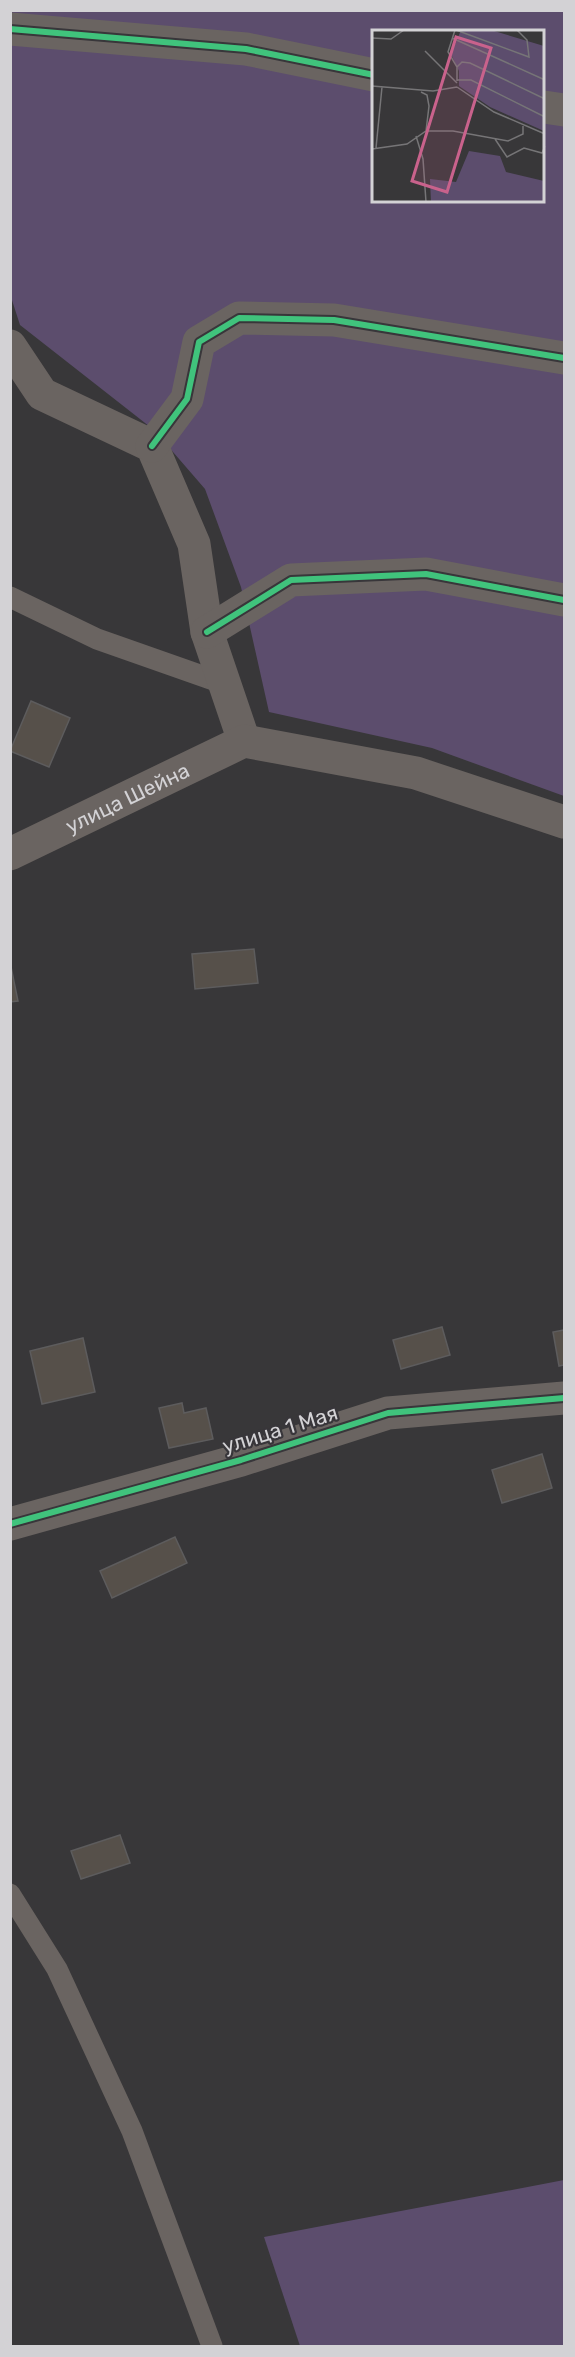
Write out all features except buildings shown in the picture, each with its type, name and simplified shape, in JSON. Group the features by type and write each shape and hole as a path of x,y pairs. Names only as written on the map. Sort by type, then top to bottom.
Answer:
{"street":[{"path":"10,29 246,49 372,75"},
{"path":"545,107 564,110"},
{"path":"152,446 187,399 199,342 238,318 334,320 564,358"},
{"path":"10,346 42,394 152,446 194,544 207,632 244,741 416,773 564,822"},
{"path":"207,632 291,580 426,574 564,600"},
{"name":"улица Шейна","path":"10,854 244,741"},
{"name":"улица 1 Мая","path":"10,1524 241,1460 388,1413 564,1398"}],"lane":[{"path":"10,597 97,639 225,684"},
{"path":"10,1894 57,1969 132,2131 212,2346"}],"shaded area":[{"path":"10,11 564,11 564,796 432,748 269,712 241,587 205,489 154,430 20,325 10,294"},
{"path":"564,2180 564,2346 300,2346 264,2237"}],"cycle path":[{"path":"10,29 246,49 372,75"},
{"path":"152,446 187,399 199,342 239,318 334,320 564,358"},
{"path":"207,632 291,580 426,574 564,600"},
{"path":"10,1524 241,1460 388,1413 564,1398"}]}
